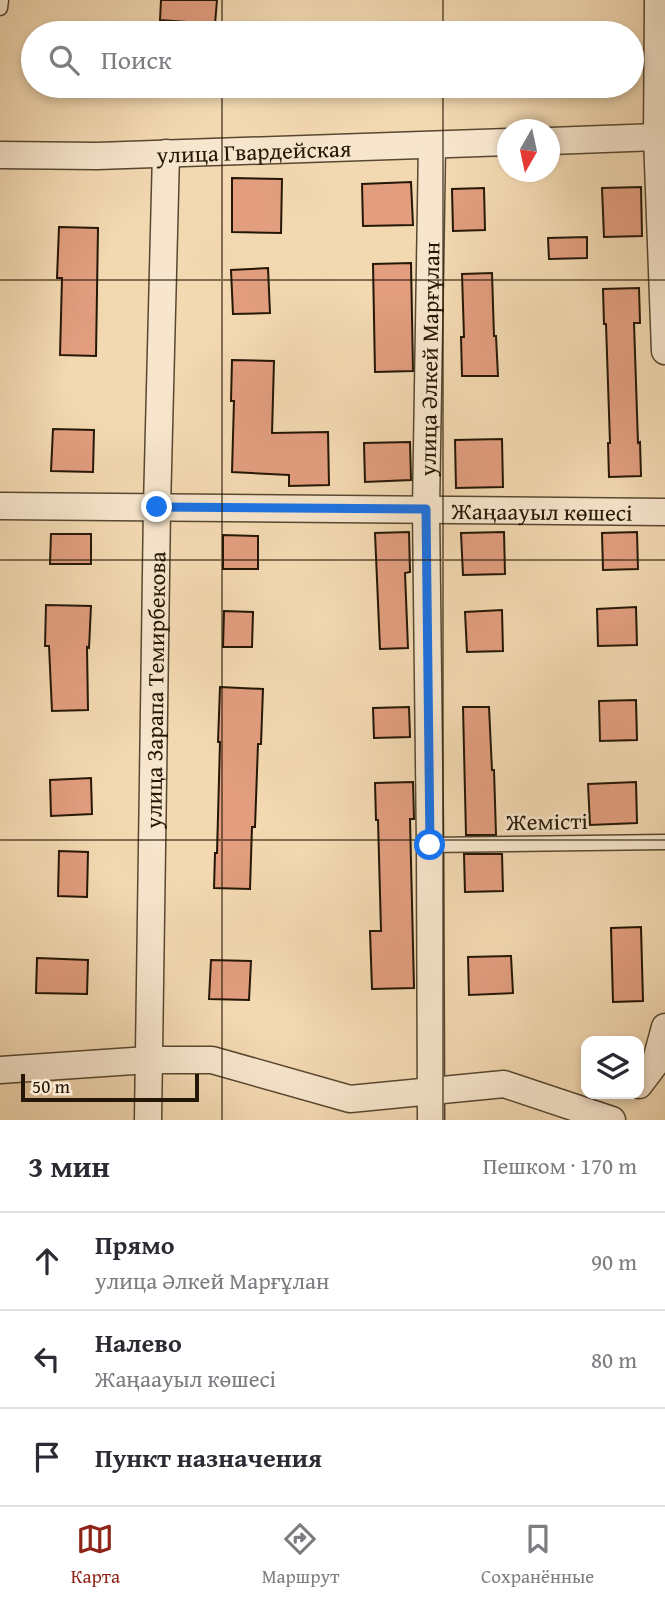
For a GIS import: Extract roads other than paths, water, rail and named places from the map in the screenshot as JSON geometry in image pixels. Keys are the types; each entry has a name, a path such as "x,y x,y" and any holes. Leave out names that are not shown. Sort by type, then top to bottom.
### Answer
{"street":[{"path":"658,0 657,137 665,351"},
{"path":"560,141 657,137"},
{"name":"улица Гвардейская","path":"0,155 97,156 497,142"},
{"name":"улица Әлкей Марғұлан","path":"431,1120 426,509 432,145"},
{"name":"улица Зарапа Темирбекова","path":"148,1120 157,507 166,153"},
{"name":"Жаңаауыл көшесі","path":"0,506 665,512"},
{"path":"644,1079 655,1065 665,1027"},
{"path":"0,1070 148,1060 212,1060 350,1099 504,1084 612,1120 628,1099"}],"lane":[{"path":"0,8 1,0"},
{"name":"Жемісті","path":"430,845 665,842"}]}
